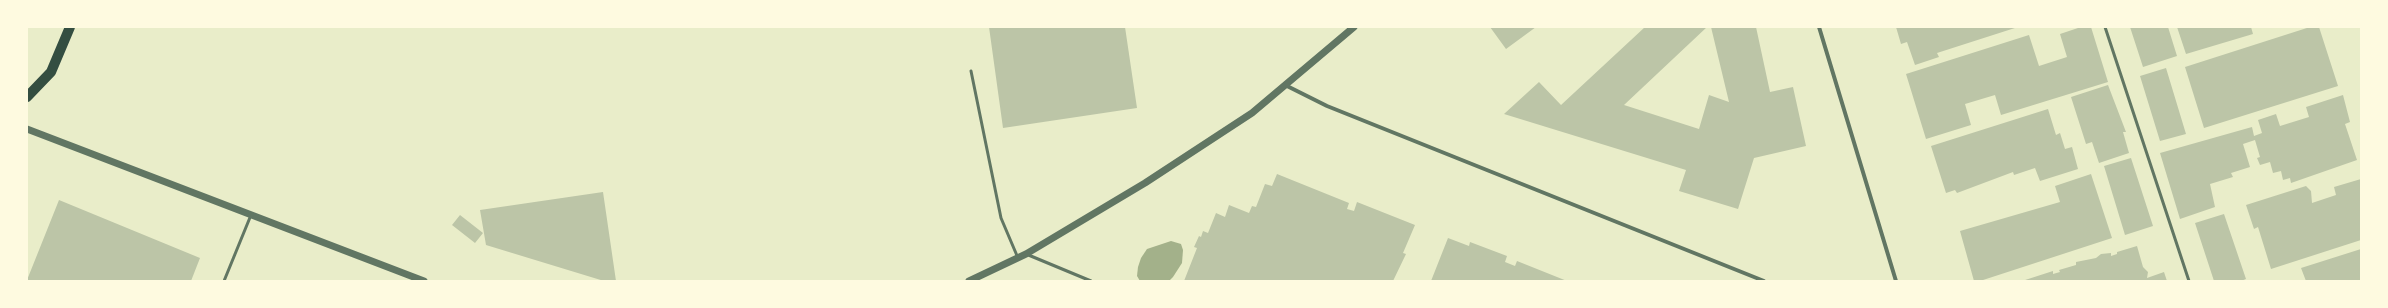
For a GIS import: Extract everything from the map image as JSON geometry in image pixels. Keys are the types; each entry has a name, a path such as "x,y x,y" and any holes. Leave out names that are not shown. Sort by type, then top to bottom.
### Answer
{"main road":[{"path":"27,97 51,72 70,27"}],"street":[{"path":"969,281 1026,254 1145,183 1246,117 1354,27"},
{"path":"1819,27 1896,281"},
{"path":"1284,84 1327,106 1764,281"},
{"path":"27,129 424,281"}],"lane":[{"path":"2105,27 2189,281"},
{"path":"971,71 1001,218 1018,258"},
{"path":"224,281 251,215"},
{"path":"1026,254 1091,281"}],"shaded area":[{"path":"1171,241 1181,244 1183,250 1182,263 1173,277 1169,281 1140,281 1137,276 1138,267 1141,258 1147,249"}],"building":[{"path":"989,27 1125,27 1137,108 1003,128"},
{"path":"1490,27 1536,27 1506,49"},
{"path":"1645,27 1707,27 1624,105 1699,129 1709,95 1729,102 1711,27 1756,27 1770,92 1793,87 1806,146 1754,158 1738,209 1679,191 1686,170 1504,114 1539,82 1561,105"},
{"path":"1896,27 2018,27 1937,53 1939,57 1915,65 1907,42 1901,44"},
{"path":"2081,27 2091,27 2108,82 2001,115 1995,95 1965,104 1971,125 1926,139 1906,74 2029,35 2039,66 2067,57 2060,34"},
{"path":"2130,27 2168,27 2177,56 2143,67"},
{"path":"2177,27 2251,27 2253,34 2186,54"},
{"path":"2310,27 2319,27 2338,86 2204,128 2185,67"},
{"path":"2166,68 2186,134 2160,141 2140,76"},
{"path":"2108,85 2126,132 2123,132 2129,153 2099,163 2092,142 2086,144 2071,97"},
{"path":"2343,95 2350,122 2345,124 2357,160 2291,183 2290,178 2283,180 2281,171 2273,173 2270,162 2260,165 2257,158 2260,157 2255,140 2243,144 2250,167 2231,173 2233,177 2210,184 2215,207 2180,219 2160,153 2252,127 2254,136 2262,133 2258,120 2276,114 2280,126 2309,117 2306,107"},
{"path":"2048,109 2056,135 2060,133 2065,149 2072,147 2078,169 2040,181 2035,168 2014,175 2013,172 1957,193 1955,190 1946,193 1931,146"},
{"path":"2131,158 2153,226 2125,235 2104,166"},
{"path":"1277,174 1349,203 1347,209 1354,211 1357,202 1415,225 1403,253 1406,254 1393,281 1184,281 1197,248 1194,247 1199,236 1201,237 1203,231 1208,233 1216,213 1225,217 1229,205 1249,213 1252,206 1256,207 1265,184 1272,186"},
{"path":"2091,174 2112,238 1980,281 1974,281 1960,231 2060,202 2055,186"},
{"path":"2361,179 2361,240 2271,269 2258,227 2254,229 2246,205 2306,186 2311,191 2312,203 2336,195 2334,187"},
{"path":"603,192 616,281 604,281 486,245 480,210"},
{"path":"59,200 200,258 191,281 27,280"},
{"path":"2224,214 2246,279 2241,281 2214,281 2195,223"},
{"path":"460,215 483,233 475,243 452,225"},
{"path":"1448,238 1469,246 1470,242 1507,256 1505,262 1515,266 1517,261 1567,281 1431,281"},
{"path":"2137,246 2143,267 2148,272 2147,278 2164,272 2167,281 2022,281 2053,271 2053,274 2060,272 2059,270 2076,265 2076,262 2096,258 2101,254 2111,253 2111,256 2117,254 2117,252"},
{"path":"2361,249 2361,281 2306,281 2301,268"}]}
